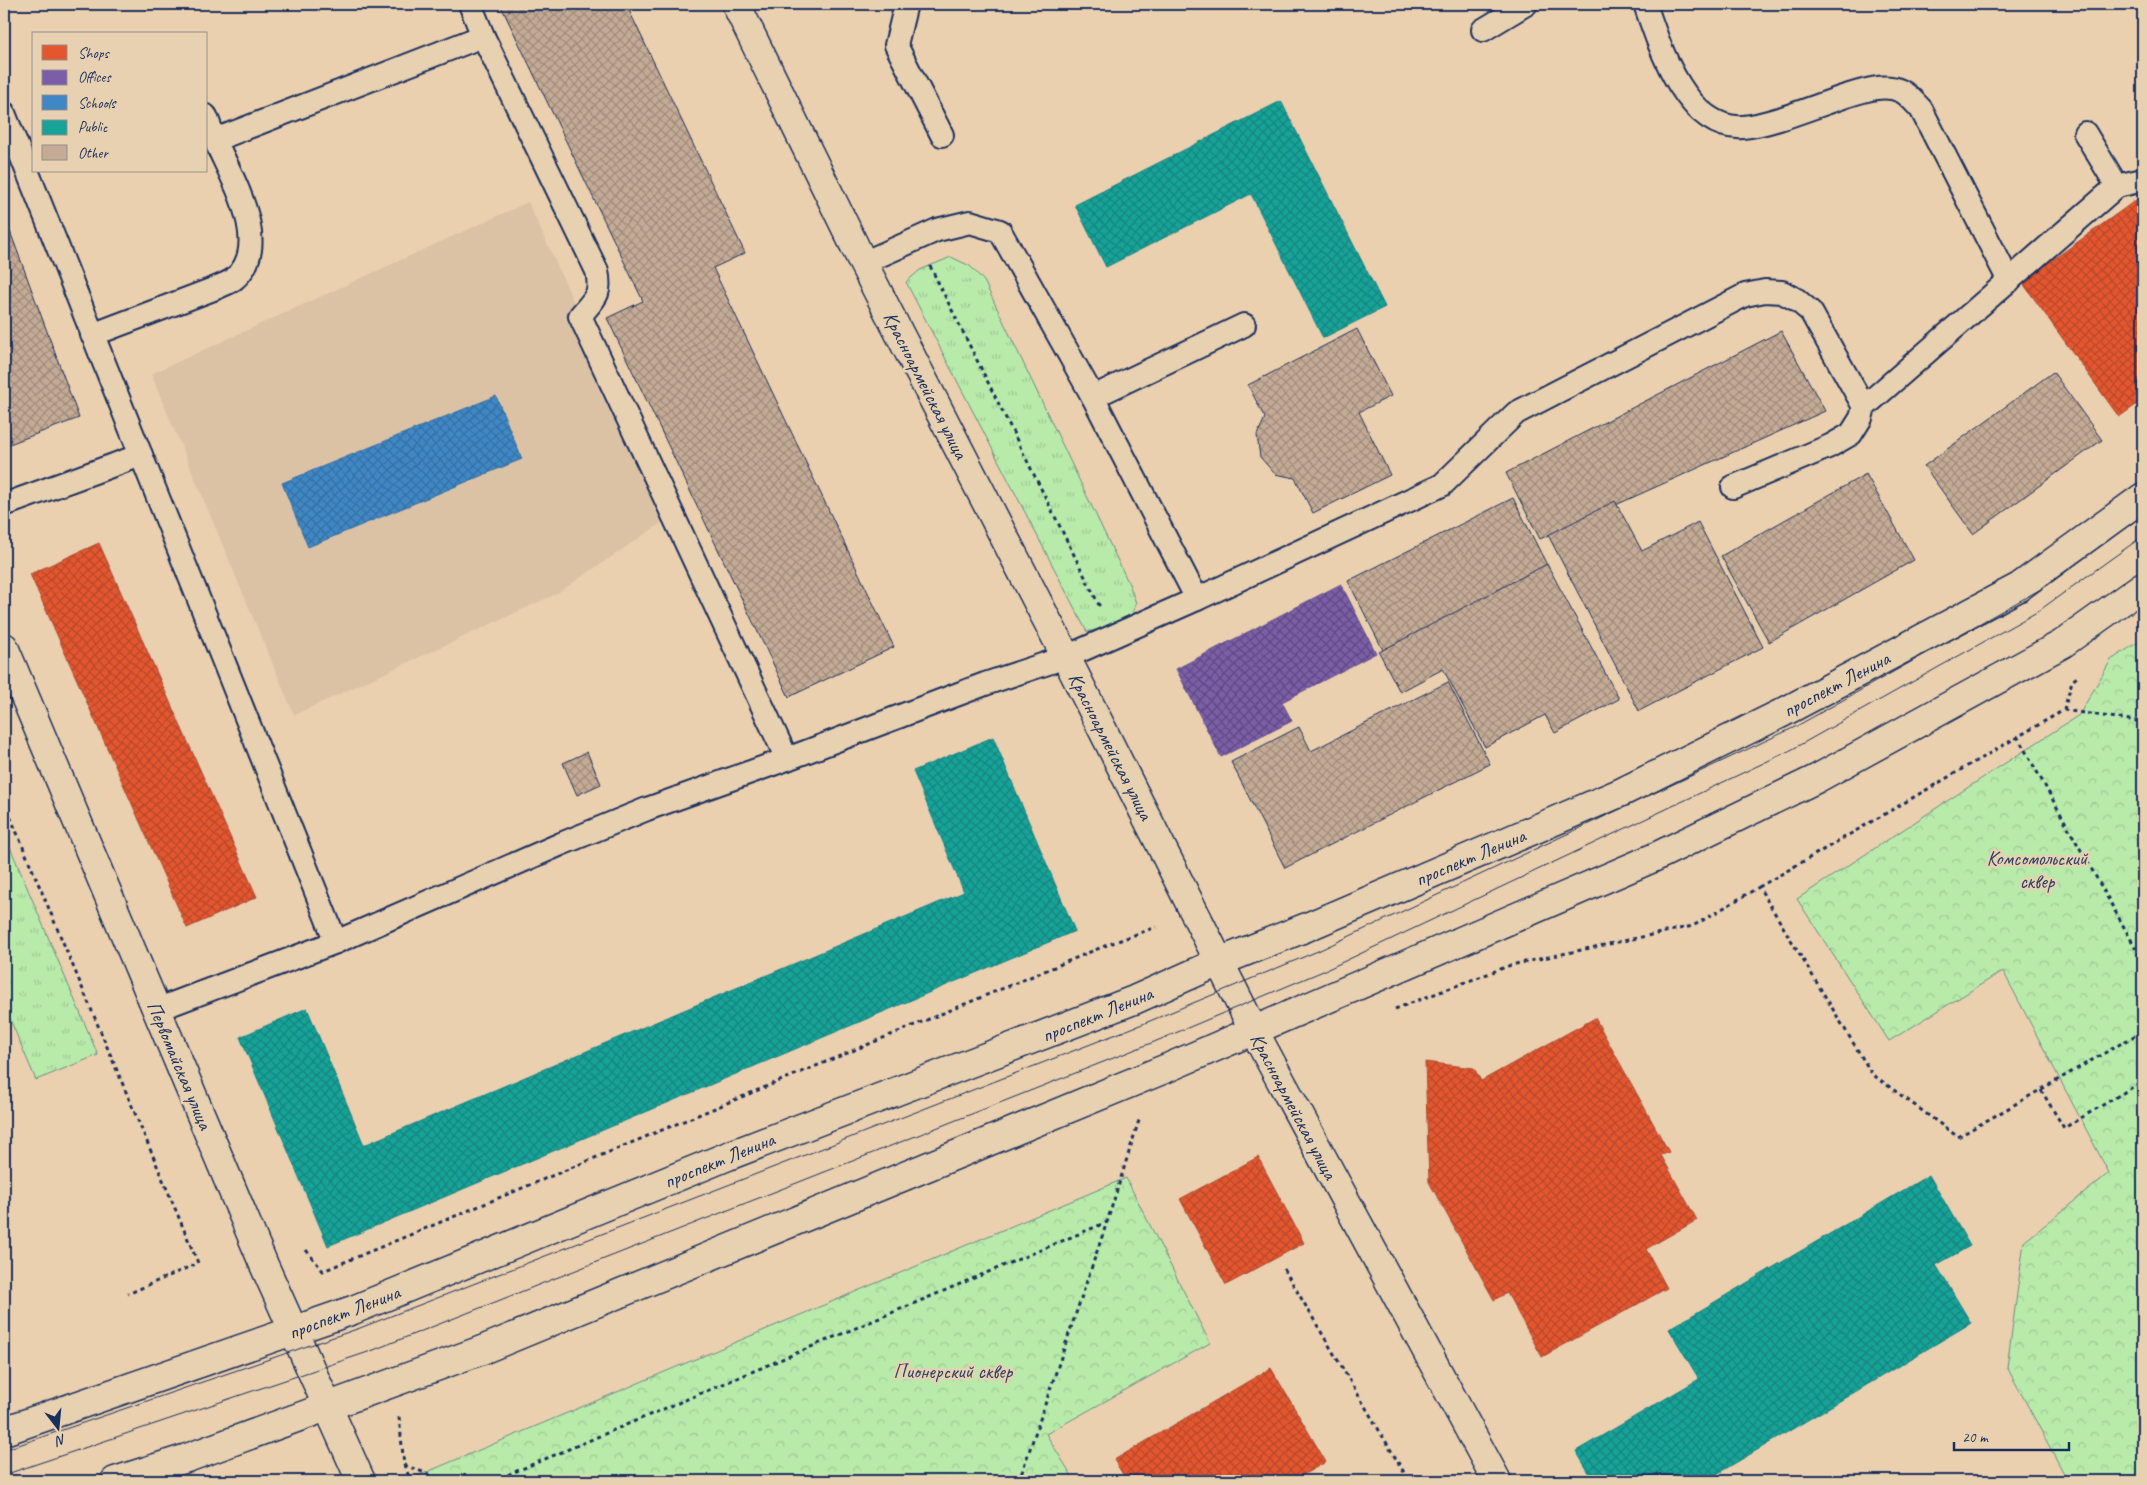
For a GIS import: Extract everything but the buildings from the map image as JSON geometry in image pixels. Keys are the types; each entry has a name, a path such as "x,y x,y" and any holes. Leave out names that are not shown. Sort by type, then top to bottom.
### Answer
{"main road":[{"name":"Красноармейская улица","path":"736,4 863,263 1066,657 1254,1031 1497,1481"},
{"name":"проспект Ленина","path":"4,1431 294,1332 728,1156 1134,1000 1219,962 1307,927 1622,792 1782,713 2019,587 2143,497"},
{"path":"115,1481 188,1458 482,1350 1254,1031 1653,858 1816,779 2062,644 2143,586"},
{"name":"Первомайская улица","path":"4,647 156,1010 294,1332 361,1481"}],"lane":[{"path":"470,4 483,36 597,270 600,285 597,296 580,316 787,759"},
{"path":"906,4 896,44 942,135"},
{"path":"1483,30 1526,4"},
{"path":"1645,4 1663,56 1683,92 1708,116 1731,127 1757,124 1861,92 1884,87 1902,91 1921,109 2009,280"},
{"path":"215,140 483,36"},
{"path":"4,113 336,942"},
{"path":"92,335 216,288 234,279 247,262 252,242 249,221 208,121"},
{"path":"2085,133 2117,186"},
{"path":"1733,487 1830,446 1851,434 1861,418 1864,407 2117,186 2143,180"},
{"path":"863,263 937,230 970,222 1000,231 1093,397 1197,599"},
{"path":"156,1010 336,942 592,831 985,684 1066,657 1115,637 1442,485 1516,413 1745,295 1765,291 1782,292 1797,300 1811,312 1864,407"},
{"path":"1093,397 1244,325"},
{"path":"4,505 141,455"}],"path":[{"path":"917,239 1115,637"},
{"path":"2064,710 2072,681 2080,675"},
{"path":"1759,887 2064,710 2143,722"},
{"path":"2017,736 2143,961"},
{"path":"4,802 198,1263 128,1294"},
{"path":"306,1250 323,1271 1098,948 1156,927"},
{"path":"2041,1090 2064,1128 2143,1081"},
{"path":"1019,1481 1107,1222 1140,1118"},
{"path":"493,1481 1107,1222"},
{"path":"1284,1269 1409,1481"},
{"path":"411,1481 404,1465 447,1481"}],"shaded area":[{"path":"528,202 672,516 556,594 294,715 151,374"}],"green space":[{"path":"951,257 970,266 984,281 1129,584 1136,603 1131,616 1107,627 1087,632 906,282 920,270"},
{"name":"Комсомольский сквер","path":"2143,639 2143,1481 2068,1481 2007,1367 2024,1242 2109,1173 2003,971 1889,1041 1797,899 2079,715 2111,660"},
{"path":"4,833 98,1055 36,1080 4,1005"},
{"name":"Пионерский сквер","path":"1126,1178 1210,1343 1046,1434 1075,1481 417,1481 415,1477"}],"tram line":[{"path":"4,1450 360,1328 1145,1023 1318,951 1795,727 2048,585 2143,515"},
{"path":"4,1475 371,1351 1154,1042 1328,969 1789,751 2037,612 2143,536"}]}
